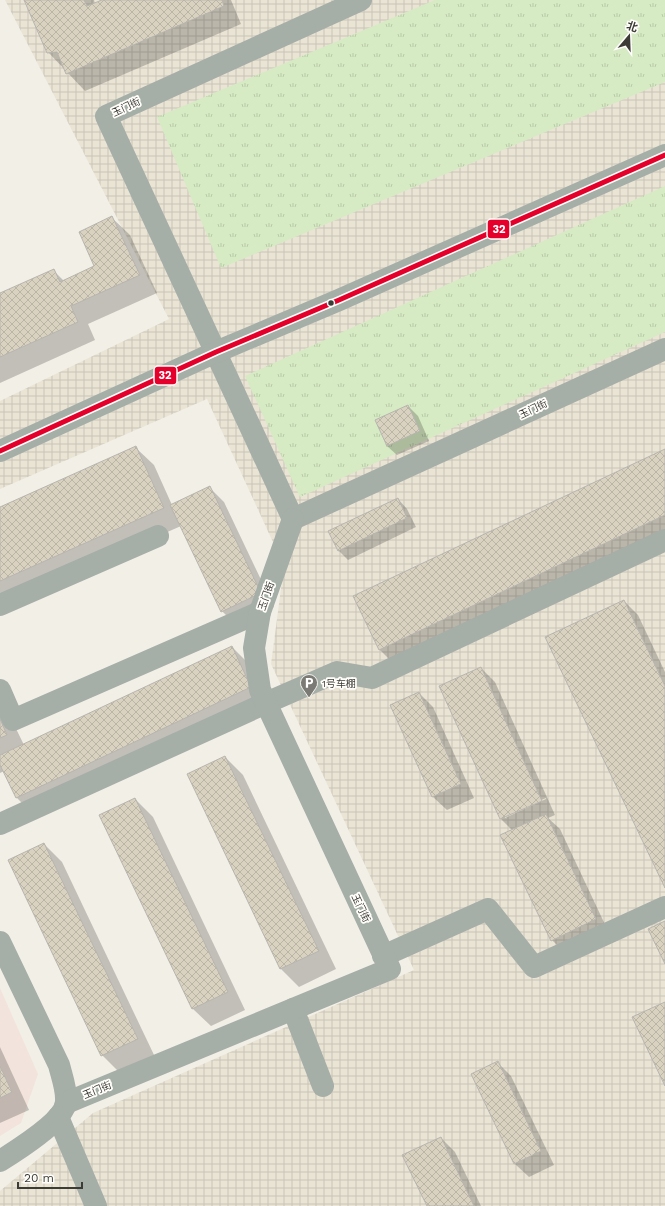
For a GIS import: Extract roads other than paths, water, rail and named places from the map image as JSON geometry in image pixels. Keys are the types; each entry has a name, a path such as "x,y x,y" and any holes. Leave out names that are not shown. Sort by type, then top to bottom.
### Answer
{"street":[{"name":"玉门街","path":"0,1161 39,1135 62,1110 293,1009 390,969 260,690 254,648 260,612 293,519 106,116 361,0"},
{"path":"0,451 216,352 339,300 665,155"},
{"name":"玉门街","path":"293,519 665,349"},
{"path":"0,605 158,536"},
{"path":"0,824 337,672 372,678 665,540"},
{"path":"0,690 13,720 260,612"},
{"path":"383,956 488,909 534,967 665,907"},
{"path":"0,942 60,1065 64,1085 62,1110 96,1206"},
{"path":"293,1009 323,1086"}],"place":[{"name":"1号车棚","path":"309,698"}]}
